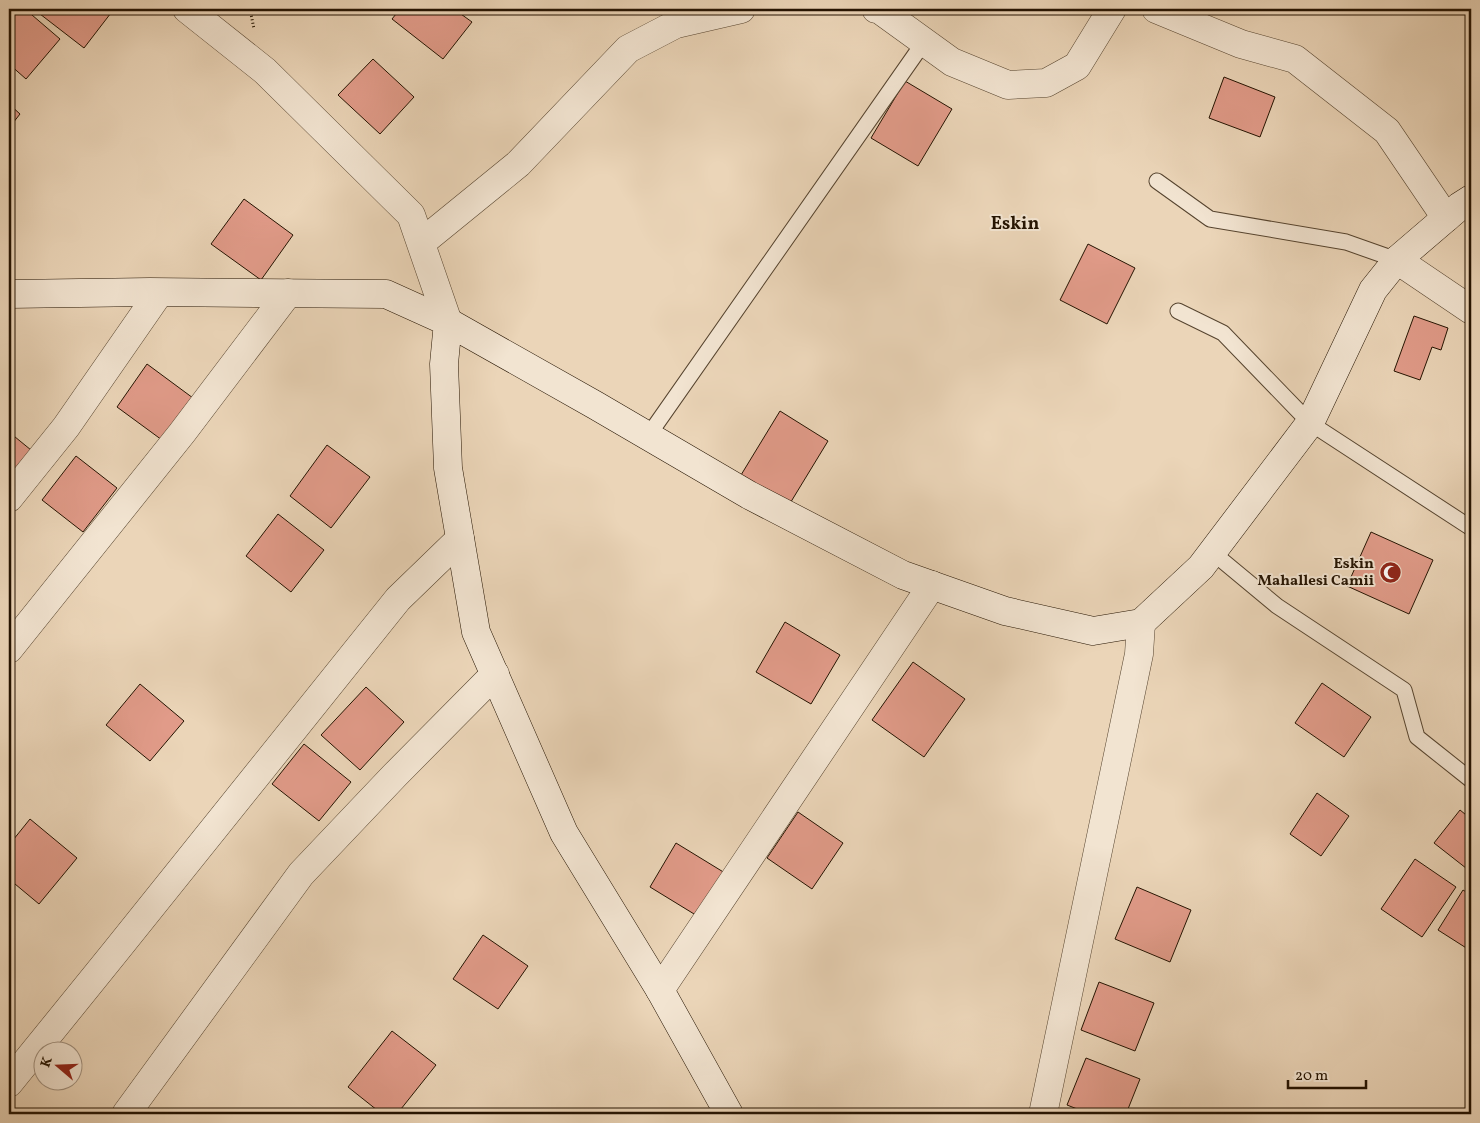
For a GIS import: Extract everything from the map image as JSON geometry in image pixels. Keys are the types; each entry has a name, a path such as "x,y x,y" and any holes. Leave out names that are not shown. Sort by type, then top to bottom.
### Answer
{"street":[{"path":"187,9 265,70 412,216 448,322 444,364 448,468 476,632 564,833 660,990 729,1114"},
{"path":"421,244 518,164 628,49 676,24 741,9"},
{"path":"876,9 952,62 1008,85 1046,83 1076,66 1112,9"},
{"path":"1156,9 1241,44 1295,59 1387,131 1446,218"},
{"path":"9,294 159,292 386,294 448,322 749,495 903,575 1005,611 1093,631 1140,623 1202,567 1310,423 1373,290 1398,260 1460,206 1471,199"},
{"path":"1398,260 1471,310"},
{"path":"9,498 66,427 159,292"},
{"path":"9,649 182,433 288,293"},
{"path":"9,1083 398,599 460,538"},
{"path":"660,990 932,585"},
{"path":"1043,1114 1139,654 1140,623"},
{"path":"126,1114 302,874 395,775 495,674"}],"lane":[{"path":"648,436 924,42"},
{"path":"1157,181 1210,219 1346,242 1398,260"},
{"path":"1178,311 1223,333 1310,423 1471,528"},
{"path":"1212,552 1277,606 1404,690 1417,737 1471,780"}],"building":[{"path":"10,9 25,9 60,39 26,79 9,64"},
{"path":"44,9 114,9 84,48 40,14"},
{"path":"400,9 454,9 472,22 443,59 392,19"},
{"path":"373,59 414,97 380,134 338,95"},
{"path":"1224,77 1275,97 1260,137 1209,118"},
{"path":"905,81 952,109 918,166 871,138"},
{"path":"9,104 20,114 9,128"},
{"path":"244,199 293,235 261,280 211,244"},
{"path":"1088,244 1135,268 1107,324 1060,300"},
{"path":"1414,316 1448,328 1441,350 1432,347 1420,380 1394,371"},
{"path":"147,364 193,398 162,440 117,407"},
{"path":"780,411 828,441 789,505 741,475"},
{"path":"9,432 31,450 9,478"},
{"path":"327,445 370,477 331,528 290,496"},
{"path":"76,456 117,488 83,532 42,500"},
{"path":"278,514 324,550 291,592 246,556"},
{"name":"Eskin Mahallesi Camii","path":"1371,532 1433,560 1409,614 1347,586"},
{"path":"785,622 840,655 811,704 756,672"},
{"path":"913,662 965,699 924,757 872,720"},
{"path":"1322,683 1371,717 1344,757 1295,723"},
{"path":"140,684 184,721 150,761 106,725"},
{"path":"366,687 404,722 360,770 321,735"},
{"path":"304,744 351,782 319,821 272,784"},
{"path":"1317,793 1349,816 1321,856 1290,834"},
{"path":"1460,810 1471,819 1471,872 1434,843"},
{"path":"798,812 843,843 812,889 767,858"},
{"path":"30,819 77,858 39,904 9,879 9,845"},
{"path":"676,843 725,873 699,917 650,887"},
{"path":"1415,859 1456,887 1422,937 1381,909"},
{"path":"1137,887 1191,910 1170,962 1115,939"},
{"path":"1463,890 1471,895 1471,951 1438,930"},
{"path":"483,935 528,966 498,1009 453,979"},
{"path":"1099,982 1154,1003 1135,1051 1081,1030"},
{"path":"392,1031 436,1065 397,1114 382,1114 348,1087"},
{"path":"1086,1058 1140,1079 1126,1114 1090,1114 1067,1105"}],"place":[{"name":"Eskin Mahallesi Camii","path":"1390,573"}],"district":[{"name":"Eskin","path":"1015,224"}]}
